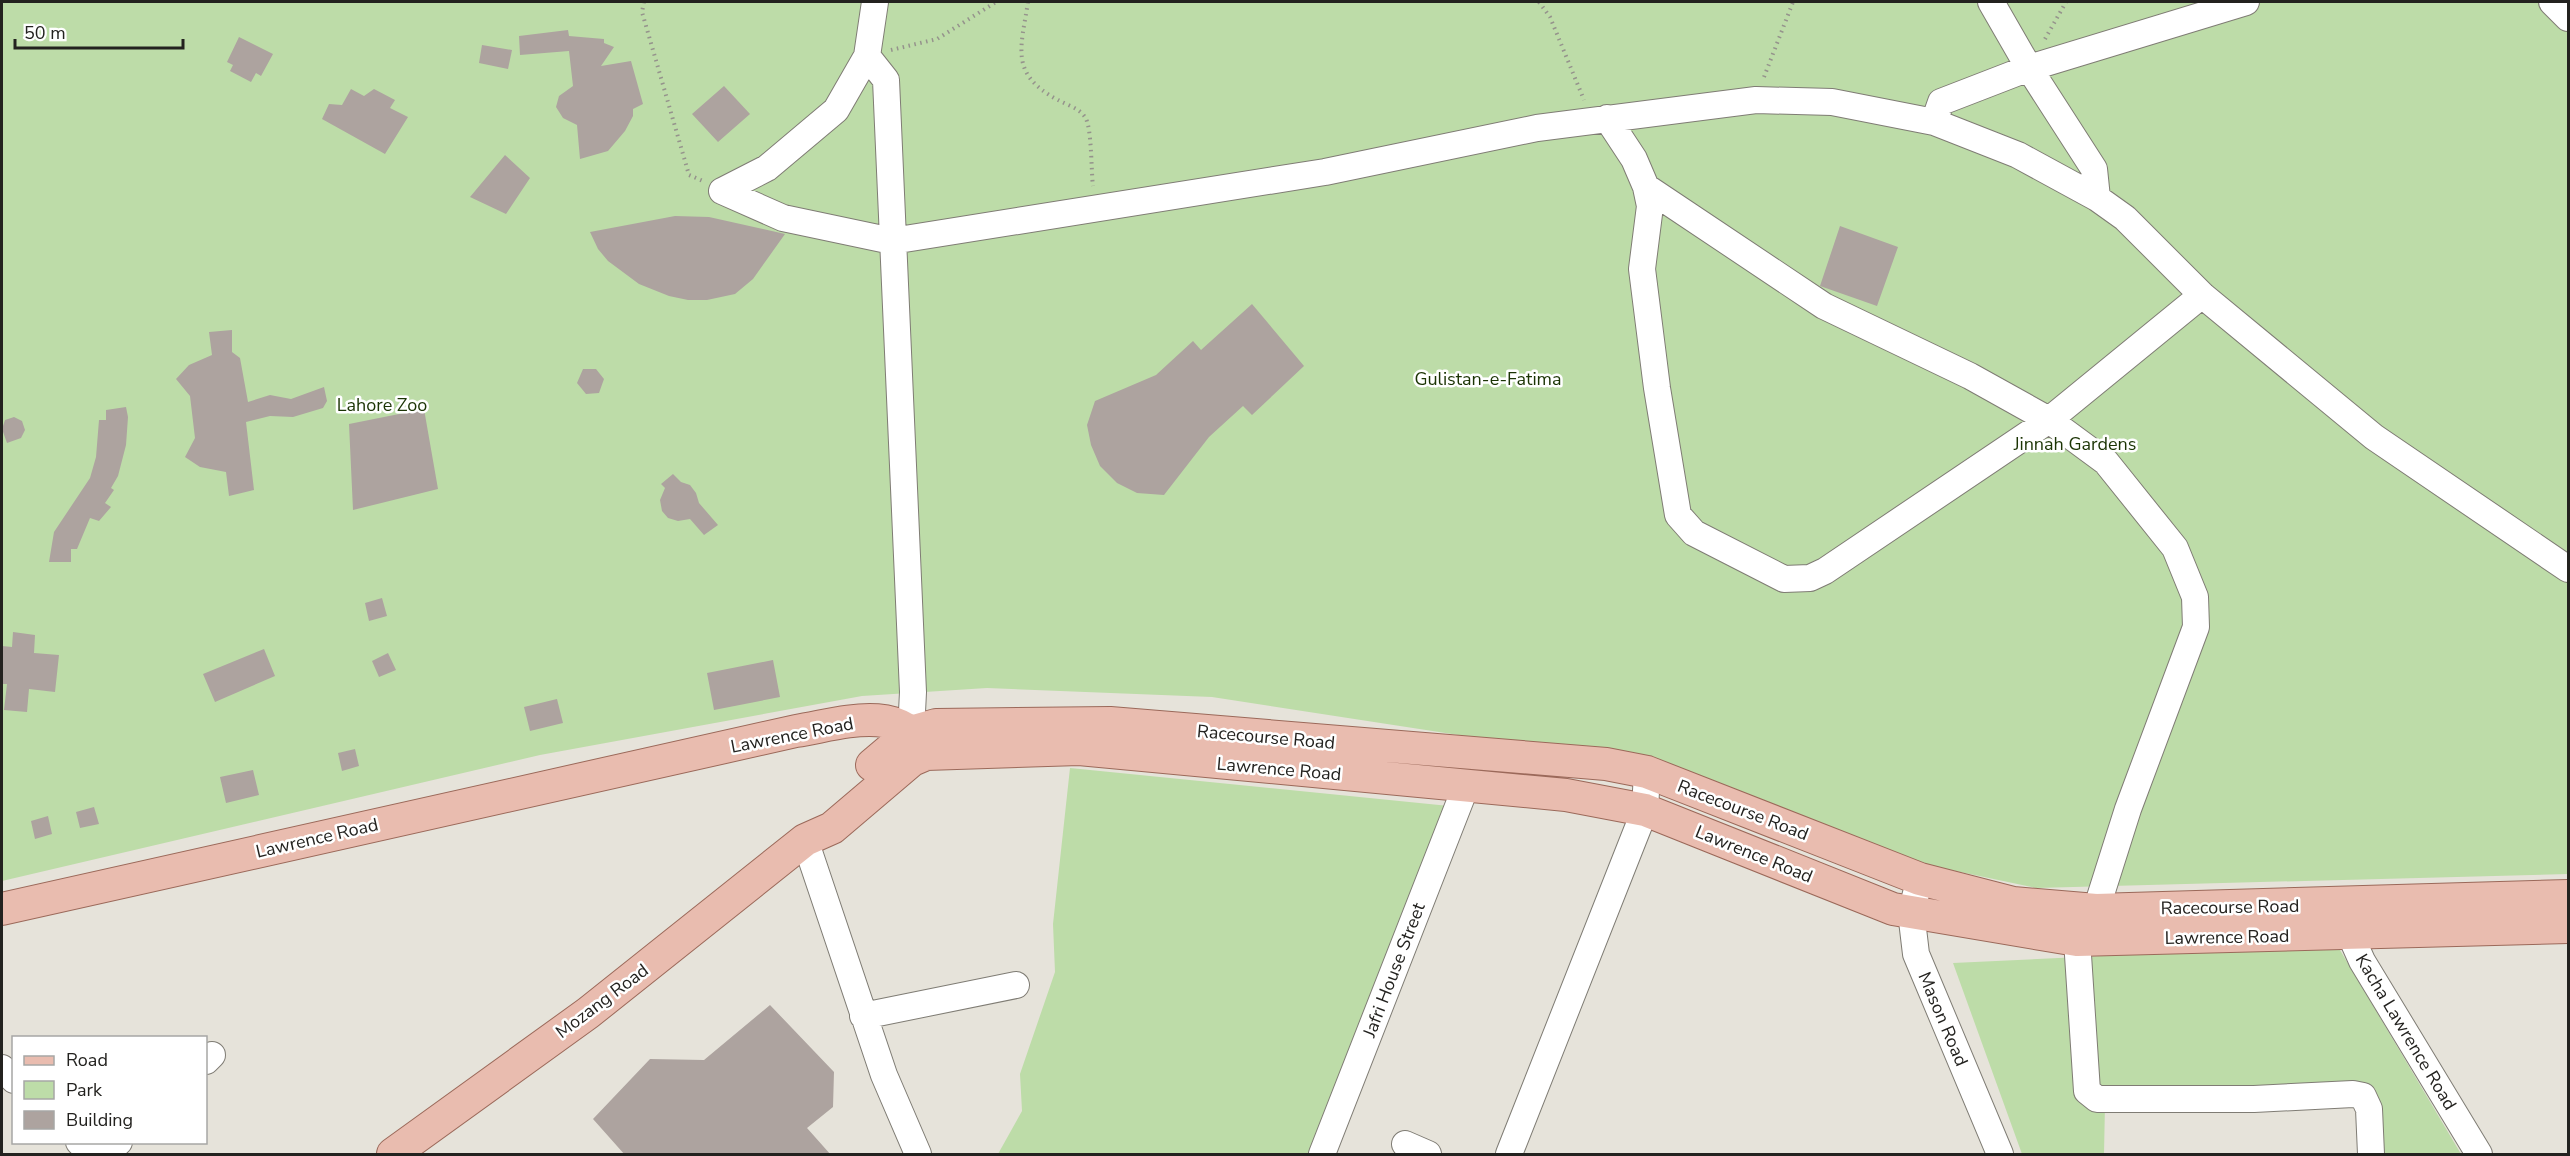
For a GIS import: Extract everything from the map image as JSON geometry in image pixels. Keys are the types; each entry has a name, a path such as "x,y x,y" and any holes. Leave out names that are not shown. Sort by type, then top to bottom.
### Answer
{"main road":[{"name":"Lawrence Road","path":"2,909 785,734 881,720 902,726 919,743 1078,749 1566,795 1645,810 1893,909 2091,930"},
{"name":"Racecourse Road","path":"919,743 924,727 957,723 1110,723 1606,764 1647,772 1920,879 2013,903 2091,930 2348,919 2568,897"},
{"path":"846,724 857,728 869,740 874,764"},
{"name":"Mozang Road","path":"805,840 821,811 874,764 919,743"},
{"name":"Mozang Road","path":"395,1154 588,1013 805,840 832,828 912,760 919,743"},
{"path":"2348,919 2568,927"}],"street":[{"path":"722,191 767,168 836,110 867,56 875,2"},
{"path":"1991,2 2029,68 2094,169 2097,198"},
{"path":"1934,122 1941,102 2029,68 2246,2"},
{"path":"2552,2 2568,18"},
{"path":"867,56 885,80 913,692 919,743"},
{"path":"722,191 783,218 892,241 1325,172 1537,128 1756,100 1832,102 1934,122 2018,155 2097,198 2125,218 2202,295 2374,437 2568,569"},
{"path":"1599,119 1634,159 1646,187 1650,206 1642,269 1657,388 1674,503 1678,515 1694,533 1784,579 1810,578 2049,420 2202,295"},
{"path":"1646,187 1824,306 1970,376 2049,420 2106,462 2175,548 2195,597 2196,627 2128,809 2091,930 2087,1090 2097,1099 2254,1099 2353,1094 2363,1096 2369,1109 2371,1155"},
{"path":"1509,1155 1645,810 1647,772"},
{"name":"Jafri House Street","path":"1322,1155 1466,786"},
{"path":"805,840 884,1075 918,1155"},
{"name":"Mason Road","path":"1920,879 1911,912 1916,954 2000,1155"},
{"name":"Kacha Lawrence Road","path":"2348,919 2362,961 2479,1155"},
{"path":"863,1016 1016,985"},
{"path":"80,1144 91,1155"},
{"path":"106,1155 117,1144"},
{"path":"1406,1144 1428,1155"}],"path":[{"path":"644,2 642,12 689,175 722,191"},
{"path":"867,56 938,39 996,2"},
{"path":"1028,2 1021,50 1023,66 1033,85 1078,110 1087,118 1094,208"},
{"path":"1539,2 1550,17 1599,119"},
{"path":"1756,100 1793,2"},
{"path":"2029,68 2066,2"}],"green space":[{"name":"Jinnah Gardens","path":"2,2 2568,2 2568,874 2036,888 1927,865 1663,761 1578,747 1478,738 1212,697 987,688 862,696 540,755 2,881"},
{"path":"1070,768 1449,806 1310,1154 998,1154 1022,1111 1020,1074 1055,972 1053,924"},
{"path":"2337,945 2461,1154 2373,1154 2369,1109 2350,1100 2105,1104 2104,1154 2022,1154 1953,963"}],"building":[{"path":"568,30 569,36 604,39 604,43 614,47 601,66 631,61 643,104 633,109 633,116 625,131 608,151 580,159 577,125 563,118 556,107 559,96 573,86 569,51 520,55 519,36"},
{"path":"239,37 273,54 261,76 256,73 251,82 230,71 233,65 227,62"},
{"path":"482,45 512,50 508,69 479,63"},
{"path":"724,86 750,114 718,142 692,114"},
{"path":"351,89 364,96 374,89 395,100 390,108 408,117 385,154 322,119 329,104 342,105"},
{"path":"505,155 530,178 506,214 470,197"},
{"path":"675,216 709,217 785,234 753,279 735,294 707,300 688,300 669,296 639,284 608,261 598,249 590,232"},
{"path":"1840,226 1898,247 1877,306 1820,286"},
{"path":"1252,304 1304,366 1252,415 1243,406 1209,437 1164,495 1137,493 1117,483 1100,466 1091,445 1087,425 1095,401 1156,375 1193,341 1201,350"},
{"path":"232,330 232,352 240,358 248,402 270,395 291,399 324,387 327,401 323,408 293,417 270,416 246,422 254,490 229,496 226,472 200,467 185,457 195,438 190,396 176,379 189,365 212,355 209,332"},
{"path":"583,369 596,369 604,379 599,393 586,394 577,383"},
{"path":"126,407 128,417 126,445 118,476 111,488 114,490 105,503 111,507 99,521 90,518 77,549 71,549 71,562 49,562 54,532 90,478 96,457 99,420 106,420 106,410"},
{"path":"424,409 438,489 353,510 349,424"},
{"path":"14,417 22,421 25,430 21,438 7,443 2,429 5,420"},
{"path":"673,474 681,482 690,485 699,503 718,525 704,535 690,519 678,521 668,518 662,511 660,500 665,488 661,484"},
{"path":"382,598 387,616 369,621 365,603"},
{"path":"13,632 35,635 34,653 59,655 55,692 29,689 27,712 4,710 7,684 2,684 2,646 12,647"},
{"path":"264,649 275,676 215,702 203,674"},
{"path":"388,653 396,670 379,677 372,661"},
{"path":"773,660 780,697 714,710 707,673"},
{"path":"557,699 563,723 530,731 524,707"},
{"path":"355,749 359,766 342,771 338,753"},
{"path":"253,770 259,795 226,803 220,777"},
{"path":"94,807 99,824 80,828 76,812"},
{"path":"48,816 52,834 35,839 31,821"},
{"path":"770,1005 834,1072 833,1107 807,1128 831,1155 625,1155 593,1119 650,1059 704,1060"}],"park label":[{"name":"Gulistan-e-Fatima","path":"1488,379"},
{"name":"Lahore Zoo","path":"382,405"}]}
